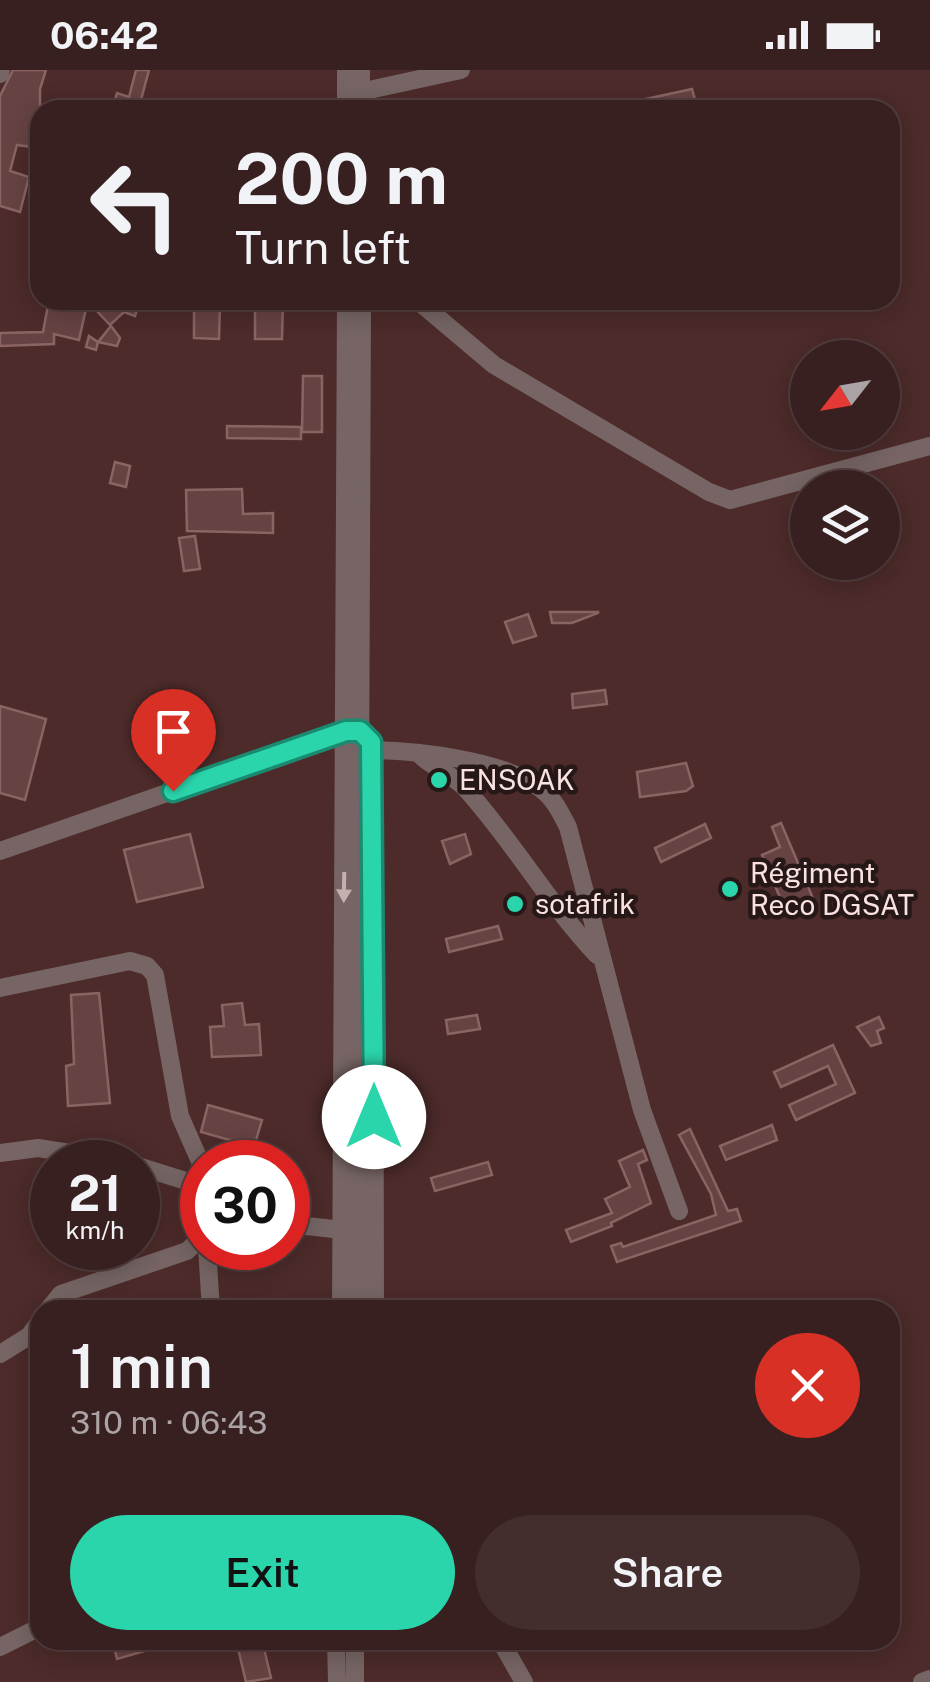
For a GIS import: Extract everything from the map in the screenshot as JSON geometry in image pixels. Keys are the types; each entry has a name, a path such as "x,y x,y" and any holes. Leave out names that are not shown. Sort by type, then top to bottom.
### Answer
{"street":[{"path":"346,70 353,100"},
{"path":"354,100 361,70"},
{"path":"360,100 460,70"},
{"path":"346,310 353,731 373,750 416,751 500,772 538,785 548,794 568,828 642,1110 678,1211"},
{"path":"357,1300 350,1230 353,731 362,310"},
{"path":"429,310 494,365 709,492 730,500 930,446"},
{"path":"0,852 353,731"},
{"path":"373,750 376,1300"},
{"path":"416,751 461,784 524,856 552,901 600,958"},
{"path":"0,988 130,961 147,966 155,976 164,1010 180,1116 191,1140"},
{"path":"0,1153 30,1149"},
{"path":"310,1226 350,1230"},
{"path":"342,1300 350,1230"},
{"path":"56,1300 61,1294 180,1254"},
{"path":"208,1270 210,1300"},
{"path":"0,1354 30,1336"},
{"path":"0,1647 30,1632"},
{"path":"336,1650 336,1682"},
{"path":"355,1650 355,1682"},
{"path":"506,1650 524,1682"},
{"path":"922,1682 930,1680"}],"building":[{"path":"13,70 46,70 40,100 30,100 30,147 17,145 10,171 29,177 20,212 0,206 0,96"},
{"path":"136,70 149,70 141,100 115,100 117,93 129,97"},
{"path":"692,89 695,100 646,100"},
{"path":"47,310 86,310 79,340 54,334 54,344 0,346 0,333 43,332"},
{"path":"96,310 137,310 135,316 124,312 110,325"},
{"path":"194,310 220,310 219,339 194,338"},
{"path":"255,310 283,310 282,339 255,339"},
{"path":"111,326 120,338 117,346 98,342"},
{"path":"89,336 98,342 96,350 86,347"},
{"path":"303,376 322,376 322,432 302,432"},
{"path":"227,426 301,427 301,439 227,438"},
{"path":"115,462 130,466 126,487 110,483"},
{"path":"242,489 243,514 273,513 273,533 187,531 186,490"},
{"path":"195,536 200,569 184,571 179,538"},
{"path":"550,612 598,613 572,623 552,623"},
{"path":"528,614 536,636 513,643 505,622"},
{"path":"605,690 607,704 573,708 572,694"},
{"path":"0,706 46,719 25,800 0,793"},
{"path":"686,763 693,786 686,791 640,797 637,772"},
{"path":"781,823 815,903 805,907 802,899 784,907 762,855 780,847 772,827"},
{"path":"705,824 711,838 661,862 655,848"},
{"path":"190,834 203,887 137,902 124,850"},
{"path":"465,834 471,854 450,864 442,841"},
{"path":"498,926 502,939 449,952 446,939"},
{"path":"99,993 110,1103 68,1106 66,1066 74,1064 71,995"},
{"path":"242,1003 245,1025 259,1024 261,1055 212,1057 210,1027 224,1026 222,1005"},
{"path":"477,1015 480,1029 448,1034 446,1020"},
{"path":"879,1017 884,1028 877,1031 881,1043 871,1046 857,1027"},
{"path":"833,1045 855,1093 796,1120 789,1105 836,1084 828,1066 781,1087 774,1072"},
{"path":"208,1105 262,1120 256,1140 229,1140 201,1132"},
{"path":"772,1125 777,1140 726,1160 720,1146"},
{"path":"690,1129 728,1211 737,1209 741,1221 617,1262 611,1246 621,1243 623,1247 716,1215 711,1194 679,1135"},
{"path":"643,1150 647,1160 638,1164 651,1203 611,1223 612,1226 571,1242 566,1230 612,1213 605,1199 630,1187 619,1161"},
{"path":"488,1162 492,1175 435,1191 431,1178"},
{"path":"115,1650 145,1650 145,1651 117,1659"},
{"path":"238,1650 264,1650 271,1678 246,1682"}],"place":[{"name":"ENSOAK","path":"439,780"},
{"name":"Régiment Reco DGSAT","path":"730,889"},
{"name":"sotafrik","path":"515,904"}],"route":[{"path":"173,791 346,731 360,731 371,742 374,1117"}]}
